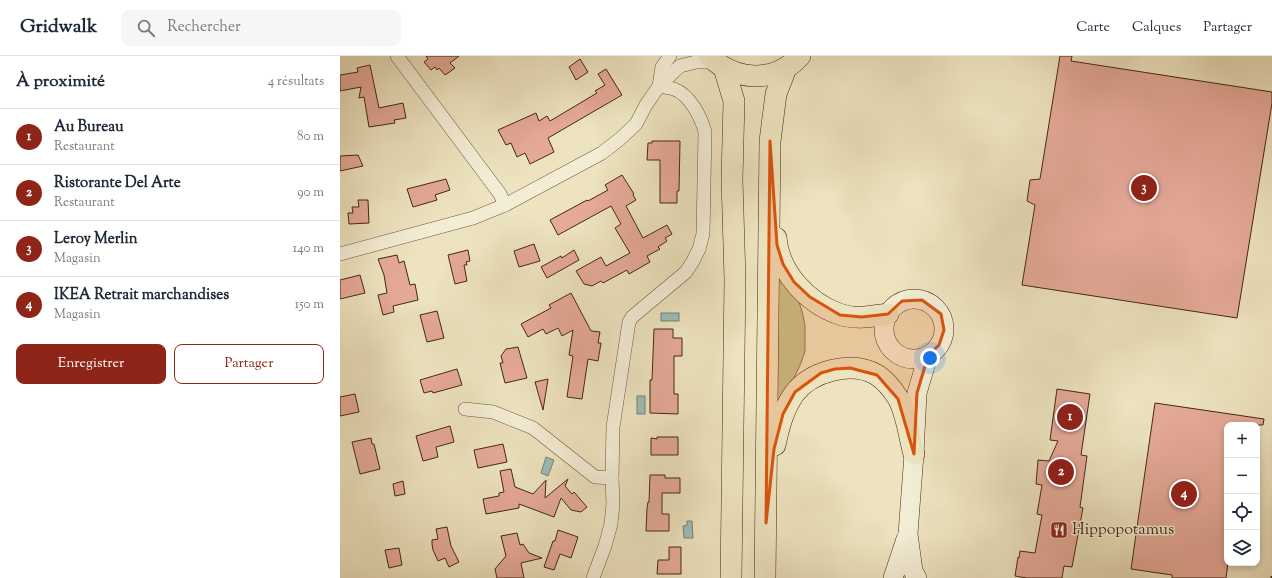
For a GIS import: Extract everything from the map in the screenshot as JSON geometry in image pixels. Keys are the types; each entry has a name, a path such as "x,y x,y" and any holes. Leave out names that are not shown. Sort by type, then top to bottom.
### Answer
{"main road":[{"path":"716,62 733,72 752,76 764,76 776,73 793,62"},
{"path":"716,62 734,101 732,179 735,278 731,578"},
{"path":"765,578 770,141 776,94 793,62"},
{"path":"770,141 777,245 783,264 794,282 810,297 823,306 840,314 862,317 888,314"},
{"path":"766,524 774,449 783,414 795,392 821,373 835,369 850,368 865,370 878,376 888,385 898,399 905,414 914,454"}],"street":[{"path":"398,56 500,194 505,205"},
{"path":"659,86 662,67 670,56"},
{"path":"340,254 473,218 505,205 602,153 620,140 636,124 646,105 659,86 680,66 696,62 716,62"},
{"path":"593,578 605,546 611,524 613,504 613,427 629,322 632,317 686,272 699,249 703,234 705,132 697,111 689,100 676,90 659,86"},
{"path":"911,299 922,300 936,307 942,318 944,330 943,338 934,351 928,356 913,359 906,358 891,348 886,340 884,331 888,314 894,306 902,301 911,299"},
{"path":"917,578 913,571 908,534 914,454 916,393 928,356"},
{"path":"906,358 916,393"},
{"path":"465,409 493,412 533,428 595,477 612,478"},
{"path":"893,578 908,534"}],"highlighted area":[{"path":"770,141 777,245 783,264 794,282 810,297 840,315 862,317 888,314 902,301 922,300 941,314 944,330 939,345 928,356 917,393 914,454 898,399 877,375 850,368 835,369 821,373 795,392 783,414 774,449 766,523"}],"green space":[{"path":"777,272 798,299 805,325 805,351 784,399 772,419"}],"water":[{"path":"661,313 679,313 679,321 661,321"},
{"path":"637,396 645,396 645,414 637,414"},
{"path":"546,457 554,460 548,476 541,473"},
{"path":"687,521 692,521 693,538 684,538 683,526 687,525"}],"building":[{"path":"426,56 459,56 450,63 455,68 445,75 439,68 437,70 435,67 431,70 424,62 428,59"},
{"path":"1060,56 1072,56 1071,61 1272,92 1272,103 1237,318 1022,285 1035,205 1027,201 1030,180 1040,179"},
{"path":"580,59 588,72 576,80 569,67"},
{"path":"370,65 379,108 403,103 406,118 394,120 395,123 369,127 364,97 359,98 361,87 340,91 340,75 358,72 357,68"},
{"path":"606,69 622,95 548,138 554,152 530,164 525,153 517,157 511,143 506,145 498,130 536,113 539,121 547,116 550,121 597,93 595,91 605,85 598,74"},
{"path":"652,141 680,141 679,191 677,191 677,203 660,203 660,160 647,160 648,143 652,143"},
{"path":"358,155 363,166 340,171 340,156"},
{"path":"622,175 636,200 626,206 643,238 667,225 672,234 665,238 667,241 658,247 660,249 647,256 650,262 629,274 627,270 603,283 601,281 592,286 584,284 576,271 601,257 606,266 630,253 615,228 621,224 611,206 558,235 550,220 608,190 605,185"},
{"path":"446,179 450,190 435,195 437,200 413,207 407,189"},
{"path":"358,200 368,200 369,223 349,224 348,213 353,213 352,207 359,207"},
{"path":"534,244 540,261 519,267 514,251"},
{"path":"468,250 470,261 466,262 467,265 464,265 467,281 455,284 448,255"},
{"path":"574,250 579,260 547,278 541,267 561,256 562,258"},
{"path":"397,255 399,263 404,261 410,285 415,284 418,300 393,306 394,312 383,315 378,295 387,293 384,275 378,259"},
{"path":"360,275 365,293 340,299 340,280"},
{"path":"571,293 591,331 600,332 598,343 601,343 598,361 588,359 582,399 567,397 573,356 569,355 573,330 562,336 558,328 546,334 543,329 528,337 521,324 551,308 549,305"},
{"path":"437,311 444,338 427,342 420,315"},
{"path":"654,329 673,329 673,338 682,338 682,356 674,356 674,394 678,394 678,414 650,413 650,380 652,380"},
{"path":"518,347 527,378 505,383 500,363 503,363 501,356 506,349"},
{"path":"457,369 462,385 433,393 432,391 424,393 420,380"},
{"path":"548,379 543,410 535,382"},
{"path":"1057,389 1090,394 1081,455 1087,456 1080,507 1083,508 1072,567 1064,566 1062,578 1027,578 1015,576 1020,551 1035,553 1042,515 1037,514 1042,485 1036,484 1038,460 1049,461 1058,441 1050,440"},
{"path":"355,394 359,412 340,416 340,397"},
{"path":"1155,403 1264,419 1263,425 1260,425 1260,422 1224,422 1224,566 1228,566 1226,578 1172,578 1172,575 1131,569"},
{"path":"450,426 454,442 436,447 438,457 423,461 416,436"},
{"path":"657,437 678,437 678,455 651,455 651,438 657,439"},
{"path":"371,438 372,444 374,444 380,469 360,474 352,442"},
{"path":"503,444 507,462 478,468 474,450"},
{"path":"511,469 515,487 533,494 546,480 545,498 568,479 565,486 572,494 574,492 587,507 581,512 571,510 561,498 554,517 519,504 519,508 486,514 483,499 499,496 499,493 504,492 500,471"},
{"path":"650,475 665,475 665,478 680,478 680,493 662,493 662,514 669,514 669,531 646,531"},
{"path":"403,481 405,494 395,496 393,484"},
{"path":"447,527 451,546 459,562 449,567 445,558 438,561 432,544 432,540 438,539 436,529"},
{"path":"558,530 578,537 571,558 560,554 554,570 544,567"},
{"path":"517,533 520,545 523,544 529,553 542,558 521,563 524,578 497,578 495,569 506,556 501,536"},
{"path":"669,547 681,547 681,574 657,574 658,560 669,560"},
{"path":"399,548 402,565 389,568 385,550"}],"place":[{"name":"Leroy Merlin","path":"1144,188"},
{"name":"Au Bureau","path":"1070,417"},
{"name":"Ristorante Del Arte","path":"1061,472"},
{"name":"IKEA Retrait marchandises","path":"1184,494"},
{"name":"Hippopotamus","path":"1059,530"}]}
